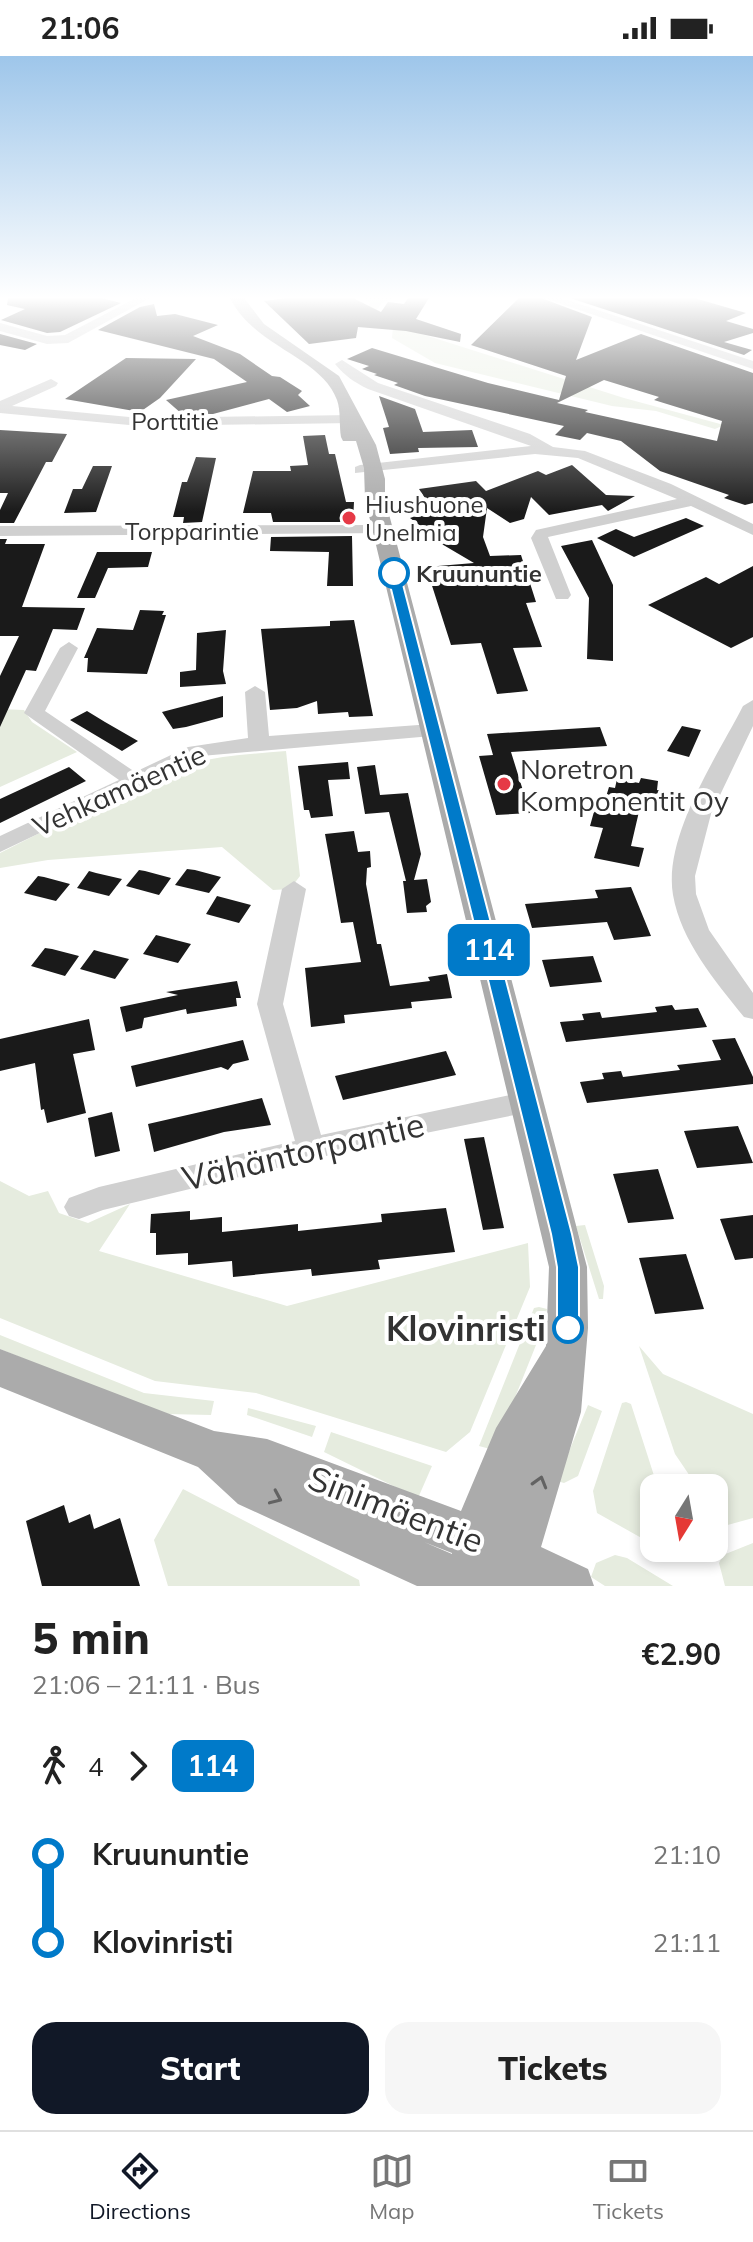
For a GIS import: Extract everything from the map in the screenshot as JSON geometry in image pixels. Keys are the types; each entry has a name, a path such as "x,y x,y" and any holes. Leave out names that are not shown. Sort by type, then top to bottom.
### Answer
{"main road":[{"path":"319,369 343,391 351,419 349,432 366,470 366,490 375,499 568,1267 568,1328 560,1412 479,1586"},
{"name":"Sinimäentie","path":"0,1368 214,1452 267,1460 495,1547 571,1586"},
{"name":"Sinimäentie","path":"214,1452 254,1488 469,1586"}],"street":[{"path":"347,369 356,378 373,386 525,437 548,450"},
{"path":"0,408 51,383"},
{"name":"Porttitie","path":"0,408 140,422 351,419"},
{"path":"366,470 548,450 593,457 669,495 690,501 753,530"},
{"path":"562,595 539,538 542,533 690,501"},
{"name":"Torpparintie","path":"0,531 383,530"},
{"path":"69,648 34,713 132,779"},
{"path":"255,692 259,742"},
{"path":"753,706 695,829 683,879 692,918 725,975 753,1010"},
{"name":"Vehkamäentie","path":"0,845 195,751 259,742 432,730"},
{"path":"294,889 270,1004 311,1149"},
{"name":"Vähäntorpantie","path":"79,1207 99,1199 311,1149 529,1102"}],"shaded area":[{"path":"461,369 534,369 724,425 715,429 656,411 612,406"},
{"path":"0,709 24,710 32,722 77,752 0,787"},
{"path":"286,751 300,876 290,889 273,890 222,847 48,860 0,868 0,853 135,785 199,762"},
{"path":"0,1181 29,1196 48,1191 59,1213 88,1223 130,1204 99,1251 287,1306 528,1243 530,1287 470,1432 446,1452 256,1393 155,1381 0,1318"},
{"path":"585,1225 604,1286 603,1299 599,1299 576,1226"},
{"path":"534,1308 547,1309 542,1330 494,1450 479,1446"},
{"path":"0,1335 144,1393 214,1401 211,1415 167,1414 138,1405 0,1349"},
{"path":"639,1346 663,1374 753,1414 753,1518 728,1525 728,1474 689,1474 675,1454"},
{"path":"622,1403 631,1404 654,1474 640,1474 640,1537 597,1513 593,1491"},
{"path":"588,1405 602,1411 578,1476 564,1483 557,1481"},
{"path":"248,1408 316,1426 312,1437 247,1415"},
{"path":"331,1432 432,1466 418,1498 324,1452"},
{"path":"183,1489 359,1580 360,1586 168,1586 154,1540"},
{"path":"753,1543 753,1586 725,1586 719,1563 728,1562 728,1553"},
{"path":"615,1555 627,1558 673,1586 605,1586 591,1577 596,1563"}],"building":[{"path":"109,369 186,369 160,398 140,412 65,399"},
{"path":"229,369 262,369 280,377 302,391 298,395 310,406 287,412 269,399 213,414 182,414 166,400 247,382"},
{"path":"363,369 443,369 559,400 566,376 546,369 743,369 753,373 753,503 745,505 724,498 729,495 660,471 621,441 587,433 580,440 555,435 564,426 425,396","holes":["604,380 659,397 654,400 722,421 717,441 557,403"]},
{"path":"379,396 415,409 423,432 472,430 478,447 418,448 419,452 390,454 383,428 389,427"},
{"path":"0,430 67,434 52,462 46,462 14,523 0,523 0,510 8,493 0,493"},
{"path":"325,435 329,454 335,454 346,502 354,502 353,522 273,522 271,513 243,513 253,471 291,471 290,466 308,465 303,436"},
{"path":"196,457 216,458 202,522 183,523 184,517 173,517 182,482 187,482"},
{"path":"572,465 606,495 635,496 608,511 602,505 549,515 531,497 524,519 510,523 487,508 483,537 490,556 521,555 536,602 526,603 542,647 513,648 528,691 497,694 481,643 451,645 426,567 474,563 423,533 418,528 422,527 410,518 433,510 419,489 476,481 486,491 538,471 546,475"},
{"path":"93,466 112,466 96,512 64,513 73,489 82,489"},
{"path":"686,518 704,526 634,557 597,538 616,529 634,537"},
{"path":"352,536 353,586 327,586 329,552 270,551 271,537"},
{"path":"0,539 7,539 5,544 45,544 22,607 85,608 77,630 53,629 36,671 26,670 0,727 0,676 19,636 0,636"},
{"path":"592,540 613,585 613,661 587,659 589,598 561,546"},
{"path":"97,552 152,552 148,567 108,568 95,598 77,598"},
{"path":"753,566 753,637 731,648 648,605 706,577 719,584"},
{"path":"140,610 164,611 162,615 166,615 147,674 87,672 88,658 84,658 97,628 133,630"},
{"path":"354,620 373,716 349,717 348,712 318,714 317,701 297,708 270,710 261,629 330,626 330,621"},
{"path":"226,630 223,671 226,684 180,687 180,672 196,670 197,633"},
{"path":"223,696 223,717 186,727 173,729 162,712"},
{"path":"87,711 138,741 122,751 70,720"},
{"path":"682,726 701,730 689,757 667,751"},
{"name":"Noretron Komponentit Oy","path":"600,727 607,746 511,752 530,813 496,815 479,756 493,755 487,734"},
{"path":"348,762 350,779 328,780 333,816 311,818 309,810 304,810 298,766"},
{"path":"375,765 380,795 408,793 421,854 414,880 427,879 431,902 426,906 427,912 407,913 403,881 406,881 389,812 365,814 357,767"},
{"path":"69,767 86,781 0,823 0,799"},
{"path":"641,778 658,781 657,790 679,794 676,809 641,803 631,846 644,848 639,867 594,858 603,828 590,826 595,808 602,810 609,787 615,788 617,779 639,783"},
{"path":"354,831 358,852 370,851 371,867 367,868 366,884 377,944 381,944 390,986 430,981 428,977 447,974 452,998 411,1002 412,1008 344,1015 345,1023 311,1027 305,968 361,962 353,922 341,923 325,834"},
{"path":"187,869 221,877 209,893 175,885"},
{"path":"139,870 171,878 159,895 126,886"},
{"path":"89,871 122,879 109,896 77,888"},
{"path":"38,876 70,884 56,901 24,893"},
{"path":"631,887 651,936 614,940 607,922 532,928 525,904 598,898 595,890"},
{"path":"217,896 251,905 239,923 206,914"},
{"path":"156,935 191,944 178,963 143,954"},
{"path":"45,948 79,956 65,976 31,966"},
{"path":"94,950 129,959 115,979 80,969"},
{"path":"593,956 602,982 550,987 542,960"},
{"path":"237,981 241,998 236,998 237,1006 187,1014 186,1009 144,1018 142,1028 126,1032 120,1007 178,995 166,992"},
{"path":"672,1005 675,1010 698,1008 707,1027 566,1042 560,1022 584,1020 582,1014 600,1012 602,1018 657,1012 655,1007"},
{"path":"89,1019 95,1050 73,1054 86,1113 47,1123 44,1109 41,1110 35,1063 0,1071 0,1039"},
{"path":"735,1038 753,1077 753,1084 587,1103 580,1082 604,1079 602,1073 621,1071 623,1077 680,1070 677,1065 721,1060 712,1040"},
{"path":"243,1040 249,1060 233,1064 228,1070 221,1067 136,1087 131,1066"},
{"path":"446,1051 456,1075 343,1100 335,1076"},
{"path":"262,1098 271,1125 224,1132 154,1152 148,1124"},
{"path":"112,1112 120,1151 95,1157 88,1118"},
{"path":"738,1126 753,1163 697,1168 684,1131"},
{"path":"484,1137 504,1228 483,1230 464,1139"},
{"path":"658,1169 674,1219 628,1223 613,1174"},
{"path":"446,1208 455,1252 378,1260 380,1269 312,1276 311,1269 233,1277 232,1261 188,1265 188,1253 156,1255 156,1233 150,1233 151,1214 190,1211 190,1220 222,1217 222,1232 298,1224 298,1231 382,1222 381,1214"},
{"path":"753,1215 753,1258 735,1260 720,1219"},
{"path":"686,1254 704,1309 655,1314 639,1258"},
{"path":"64,1505 69,1523 90,1514 94,1529 120,1518 140,1586 42,1586 26,1521"}],"bus line":[{"name":"114","path":"394,573 562,1234 570,1297 568,1328"}],"place":[{"name":"Hiushuone Unelmia","path":"349,518"},
{"name":"Kruununtie","path":"394,573"},
{"name":"Noretron Komponentit Oy","path":"504,784"},
{"name":"Klovinristi","path":"568,1328"}]}
